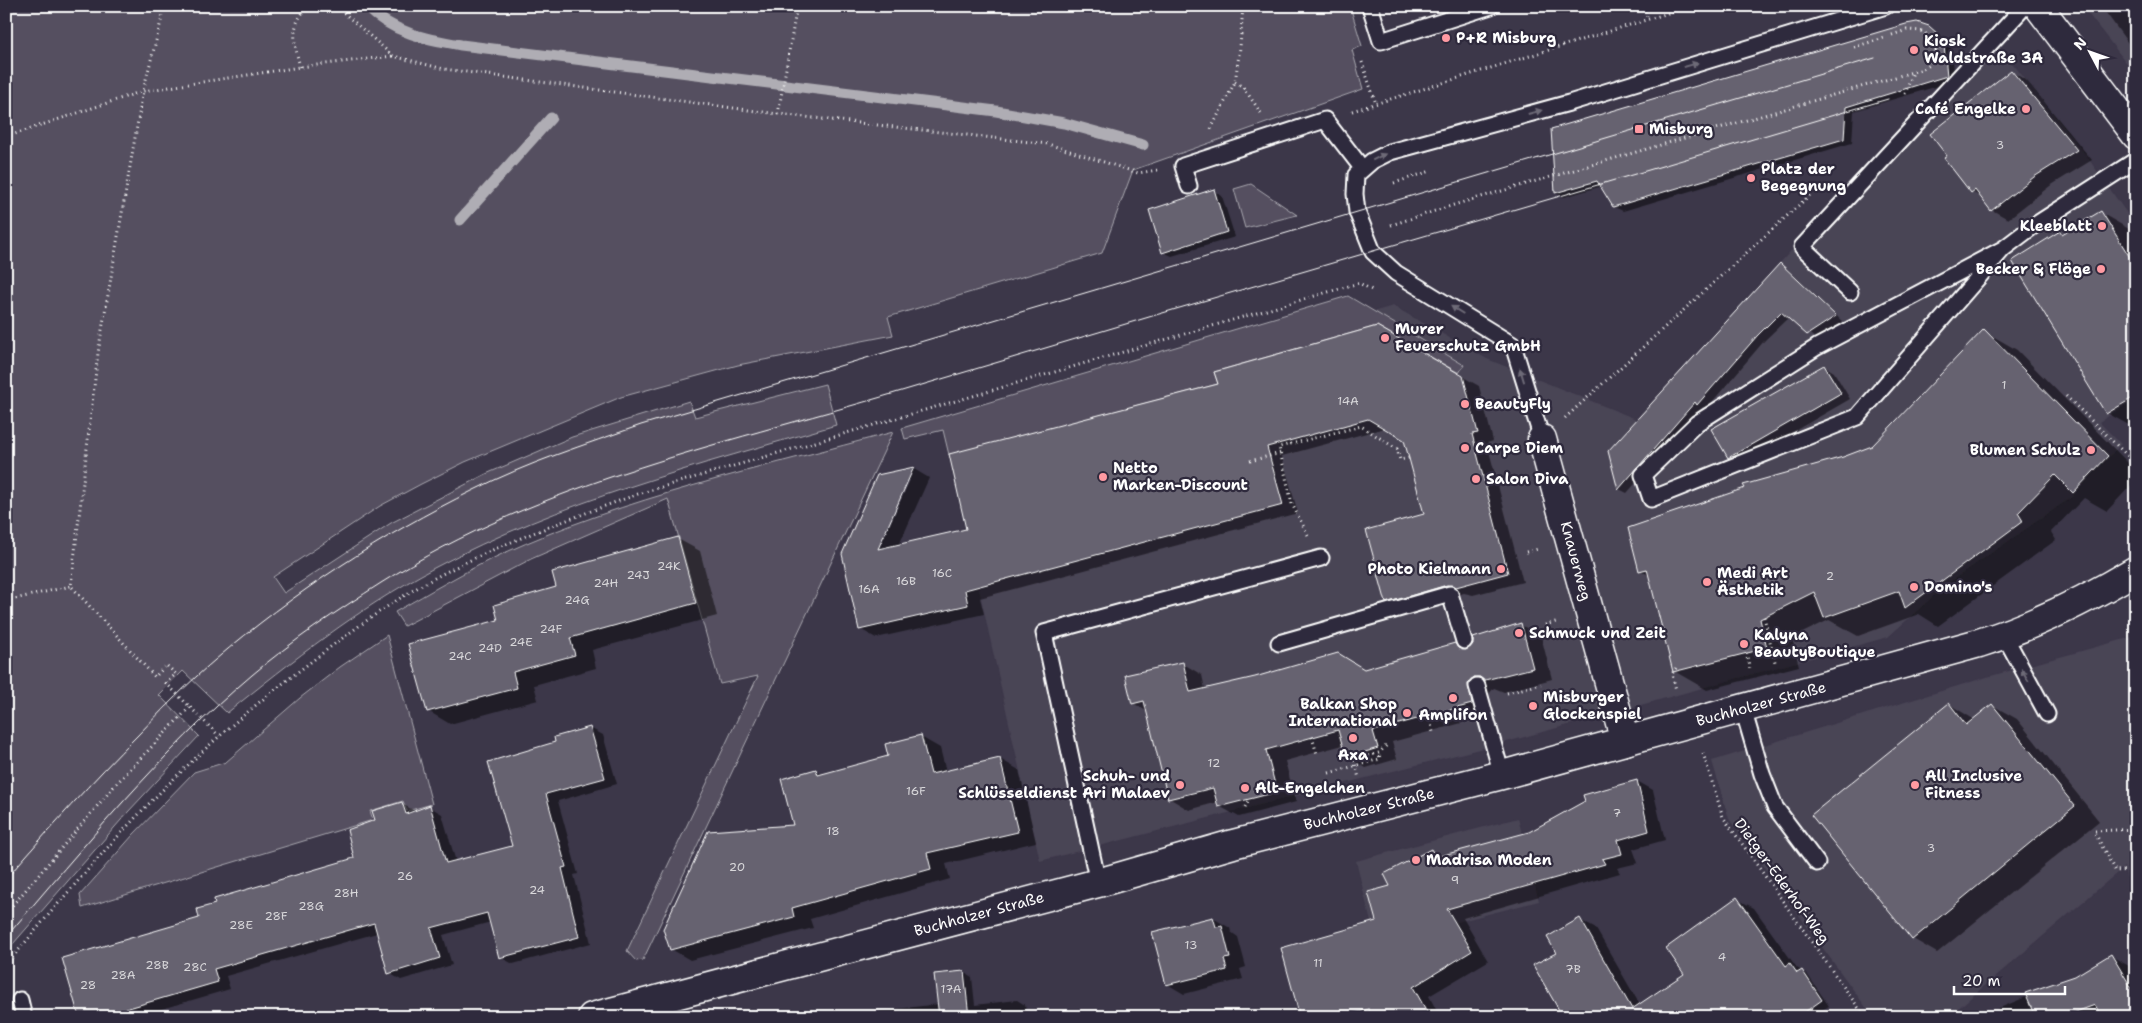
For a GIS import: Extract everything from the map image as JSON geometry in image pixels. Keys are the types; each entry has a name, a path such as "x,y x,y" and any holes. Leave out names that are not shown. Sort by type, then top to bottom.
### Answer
{"main road":[{"path":"2038,6 2136,136"},
{"name":"Knauerweg","path":"1542,439 1625,740"},
{"name":"Buchholzer Straße","path":"592,1017 1098,883 1233,844 1502,775 2004,635 2078,602 2136,570"}],"lane":[{"path":"1370,6 1381,41 1491,6"},
{"path":"1542,439 1513,345 1396,273 1373,252 1357,212 1355,194 1356,175 1372,161 1390,152 1569,103 1886,6"},
{"path":"1850,292 1802,247 2025,6"},
{"path":"1190,186 1183,166 1325,120 1362,168"},
{"path":"2002,249 1857,417 1652,499 1643,475 1697,423 1817,347 2002,249 2032,227 2136,160"},
{"path":"1098,883 1044,633 1321,558"},
{"path":"1279,642 1450,594 1464,641"},
{"path":"2004,635 2047,714"},
{"path":"1477,686 1502,775"},
{"path":"1743,709 1762,774 1775,807 1817,863"},
{"path":"20,1000 24,1017"}],"path":[{"path":"165,6 143,91 98,353 71,586 155,677 166,665 176,674 166,683 219,736"},
{"path":"300,66 294,42 296,22 309,6"},
{"path":"336,6 393,56"},
{"path":"778,114 797,6"},
{"path":"1210,130 1235,82 1243,6"},
{"path":"1644,6 1648,20"},
{"path":"1325,120 1691,6"},
{"path":"1872,41 1916,29 1929,35 1936,50"},
{"path":"1365,234 1457,204 1913,72 1930,64 1936,50 1959,36"},
{"path":"1376,104 1361,56 1381,41"},
{"path":"6,137 143,91 300,66 393,56 444,70 778,114 1048,144 1138,174 1183,166"},
{"path":"1903,99 1913,72"},
{"path":"1235,82 1243,87 1264,116 1273,136"},
{"path":"1355,194 1434,170"},
{"path":"1542,439 1817,189"},
{"path":"6,965 123,831 180,772 219,736 284,682 369,618 450,570 524,536 638,494 1359,283 1376,293"},
{"path":"2066,396 2136,464"},
{"path":"1321,558 1292,504 1279,446 1361,426 1397,449 1400,460 1409,458"},
{"path":"1250,462 1281,453"},
{"path":"6,601 71,586"},
{"path":"1764,617 1775,662"},
{"path":"1746,653 1750,669"},
{"path":"1676,668 1672,674 1676,690"},
{"path":"1504,694 1541,684"},
{"path":"6,913 116,784 190,707"},
{"path":"1428,716 1433,732"},
{"path":"1312,738 1317,754"},
{"path":"1360,781 1353,757 1378,753 1387,745"},
{"name":"Dietger-Ederhof-Weg","path":"1702,747 1723,817 1865,1017"},
{"path":"1329,773 1380,759 1378,753"},
{"path":"2136,829 2094,831 2115,872 2136,870"}],"shaded area":[{"path":"6,6 1350,6 1362,46 1352,50 1363,89 1133,170 1102,253 888,317 893,335 738,365 621,397 465,462 380,506 273,577 284,593 391,523 486,474 572,437 689,401 695,417 825,384 836,425 631,486 531,523 482,544 434,568 353,617 227,713 183,671 159,695 199,736 128,812 6,952"},
{"path":"2082,6 2136,6 2136,75"},
{"path":"1990,35 2085,154 2136,226 2136,399 2099,422 2121,444 2072,497 1947,584 1888,637 1499,744 1040,861 945,438 1393,306 1487,359 1636,419"},
{"path":"1251,184 1297,215 1245,228 1234,189"},
{"path":"1348,296 1464,365 1459,373 1377,326 1214,372 1218,384 949,455 943,430 905,439 902,428"},
{"path":"893,432 643,960 636,961 627,951 758,676 720,684 668,499 531,559 404,626 395,612 502,554 597,516 744,471"},
{"path":"387,635 432,804 407,811 403,801 370,811 373,820 82,908 80,895 133,835 194,772 226,762 300,698 340,667"},
{"path":"2136,636 2136,913 2124,867 1948,1017 1873,1017 1729,819 1712,761 1987,677"},
{"path":"1518,818 1539,901 1376,943 1356,861"}],"building":[{"path":"1917,22 1929,26 1938,34 1944,45 1947,76 1846,107 1844,139 1613,207 1597,181 1555,193 1551,129"},
{"path":"2011,70 2077,150 2034,177 1991,211 1975,190 1971,193 1944,158 1947,156 1930,134"},
{"path":"1214,189 1227,232 1162,253 1149,210"},
{"path":"2101,211 2136,267 2136,396 2106,414 2012,261 2060,231 2062,234"},
{"path":"1780,263 1836,316 1807,335 1781,312 1757,336 1697,405 1695,402 1618,490 1608,451"},
{"path":"1377,326 1463,376 1478,433 1472,434 1508,573 1456,587 1447,585 1386,603 1366,530 1424,514 1404,440 1368,419 1267,447 1283,505 965,590 968,605 859,630 842,554 877,475 914,467 878,549 966,529 949,454 1218,384 1214,372"},
{"path":"1984,329 2108,456 2073,493 2055,475 2018,513 2023,521 1905,608 1899,591 1824,618 1814,592 1760,619 1767,648 1673,672 1647,569 1639,571 1628,528 1745,488 1743,485 1843,457 1872,446"},
{"path":"1824,365 1841,393 1728,458 1711,429"},
{"path":"678,537 696,603 570,638 575,655 513,672 517,688 427,712 408,644 498,620 494,605 556,587 552,572"},
{"path":"1521,623 1533,668 1485,680 1485,682 1480,677 1474,677 1468,684 1472,704 1373,731 1378,748 1346,758 1338,730 1266,750 1277,792 1218,807 1213,788 1168,799 1144,701 1132,704 1125,675 1183,662 1190,692 1255,677 1338,653 1364,669 1455,643 1458,648 1466,650 1473,644 1473,638"},
{"path":"1949,703 1966,725 1992,704 2075,806 1912,940 1811,815"},
{"path":"590,727 605,778 546,794 566,867 562,868 579,937 499,958 487,913 431,928 440,958 388,974 374,923 214,969 218,982 98,1017 79,1017 62,958 199,918 197,909 215,904 214,899 354,858 347,830 375,820 372,811 402,802 406,814 430,805 446,863 512,846 488,762 555,742 554,737"},
{"path":"921,735 931,774 1000,758 1018,832 927,853 931,869 792,908 794,917 670,950 663,929 708,831 793,825 781,779 816,769 818,775 888,756 885,744"},
{"path":"1637,780 1649,831 1618,840 1622,854 1602,859 1605,864 1447,909 1472,951 1413,987 1430,1017 1371,1017 1369,1009 1341,1017 1300,1017 1281,948 1376,921 1368,892 1390,886 1384,874 1431,849 1436,857 1529,832 1585,801 1583,795"},
{"path":"1737,897 1786,966 1790,963 1797,973 1802,970 1822,1000 1798,1017 1563,1017 1533,965 1556,953 1547,937 1580,918 1632,1009 1684,974 1666,948"},
{"path":"1213,917 1216,927 1222,926 1230,958 1224,959 1227,970 1166,985 1152,932"},
{"path":"2111,954 2136,995 2136,1017 2102,1017 2095,1005 2062,1017 2035,1017 2025,993 2075,976"},
{"path":"964,971 969,1017 939,1017 934,974"}],"waterway":[{"path":"366,6 387,23 398,29 448,43 996,111 1064,123 1143,145"},
{"path":"460,220 551,118"}],"tram line":[{"path":"6,879 87,788 185,687 245,635 307,589 372,546 440,507 514,471 641,425 1875,58"},
{"path":"6,937 124,801 186,736 252,675 315,627 381,583 443,547 507,517 573,490 709,446 915,387 1888,99"}],"place":[{"name":"P+R Misburg","path":"1446,38"},
{"name":"Kiosk Waldstraße 3A","path":"1914,50"},
{"name":"Café Engelke","path":"2026,109"},
{"name":"Misburg","path":"1639,129"},
{"name":"Platz der Begegnung","path":"1751,178"},
{"name":"Kleeblatt","path":"2102,226"},
{"name":"Becker & Flöge","path":"2101,269"},
{"name":"Murer Feuerschutz GmbH","path":"1385,338"},
{"name":"BeautyFly","path":"1465,404"},
{"name":"Carpe Diem","path":"1465,448"},
{"name":"Blumen Schulz","path":"2091,450"},
{"name":"Netto Marken-Discount","path":"1103,477"},
{"name":"Salon Diva","path":"1476,479"},
{"name":"Photo Kielmann","path":"1501,569"},
{"name":"Medi Art Ästhetik","path":"1707,582"},
{"name":"Domino's","path":"1914,587"},
{"name":"Schmuck und Zeit","path":"1519,633"},
{"name":"Kalyna BeautyBoutique","path":"1744,644"},
{"name":"Amplifon","path":"1453,698"},
{"name":"Misburger Glockenspiel","path":"1533,706"},
{"name":"Balkan Shop International","path":"1407,713"},
{"name":"Axa","path":"1353,738"},
{"name":"Schuh- und Schlüsseldienst Ari Malaev","path":"1180,785"},
{"name":"All Inclusive Fitness","path":"1915,785"},
{"name":"Alt-Engelchen","path":"1245,788"},
{"name":"Madrisa Moden","path":"1416,860"}]}
